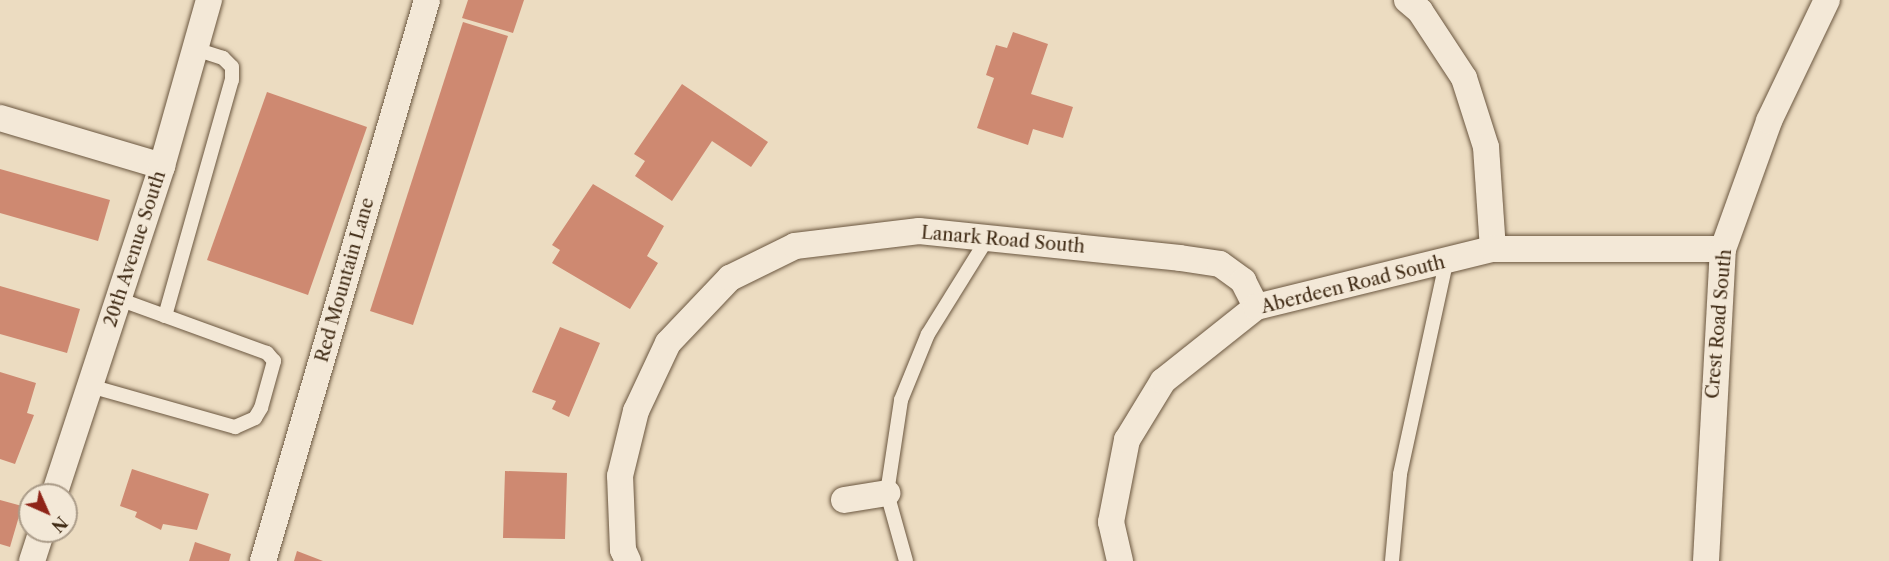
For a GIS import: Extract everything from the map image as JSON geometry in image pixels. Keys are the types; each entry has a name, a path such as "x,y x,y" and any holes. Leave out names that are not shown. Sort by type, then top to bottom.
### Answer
{"street":[{"name":"20th Avenue South","path":"58,483 162,166 209,0"},
{"name":"Red Mountain Lane","path":"263,561 427,0"},
{"path":"1407,0 1420,11 1464,78 1486,147 1493,249"},
{"name":"Crest Road South","path":"1706,561 1713,387 1723,249 1768,121 1827,0"},
{"path":"0,118 162,166"},
{"name":"Lanark Road South","path":"628,561 623,550 620,476 636,411 668,343 730,278 795,246 919,231 989,236 1220,264 1243,281 1256,307"},
{"name":"Aberdeen Road South","path":"1120,561 1111,522 1127,440 1163,381 1256,307 1446,263 1493,249 1723,249"},
{"path":"844,500 887,493"},
{"path":"32,561 38,543"}],"lane":[{"path":"165,316 232,80 232,67 223,58 196,49"},
{"path":"906,561 887,493 901,400 928,334 989,236"},
{"path":"1392,561 1400,474 1446,263"},
{"path":"90,386 235,426 255,418 273,366 272,357 119,299"}],"building":[{"path":"468,0 524,0 513,33 462,18"},
{"path":"463,22 508,36 413,325 370,311"},
{"path":"1013,32 1048,44 1031,94 1073,107 1063,138 1033,129 1028,145 977,128 994,78 986,75 996,45 1007,48"},
{"path":"682,84 768,142 751,167 712,141 672,201 635,176 645,161 634,154"},
{"path":"267,92 367,127 308,295 207,260"},
{"path":"0,169 110,200 98,241 0,213"},
{"path":"593,184 664,226 647,256 658,263 630,309 552,263 560,250 552,245"},
{"path":"0,286 80,309 67,353 0,334"},
{"path":"560,327 600,343 569,417 552,409 556,401 532,392"},
{"path":"0,372 36,383 27,413 34,415 15,464 0,459"},
{"path":"132,469 209,494 197,530 163,524 161,530 135,517 137,512 120,506"},
{"path":"505,471 567,473 565,539 503,538"},
{"path":"0,500 18,505 18,520 10,547 0,544"},
{"path":"195,542 231,554 229,561 189,561"},
{"path":"297,551 323,561 294,561"}]}
